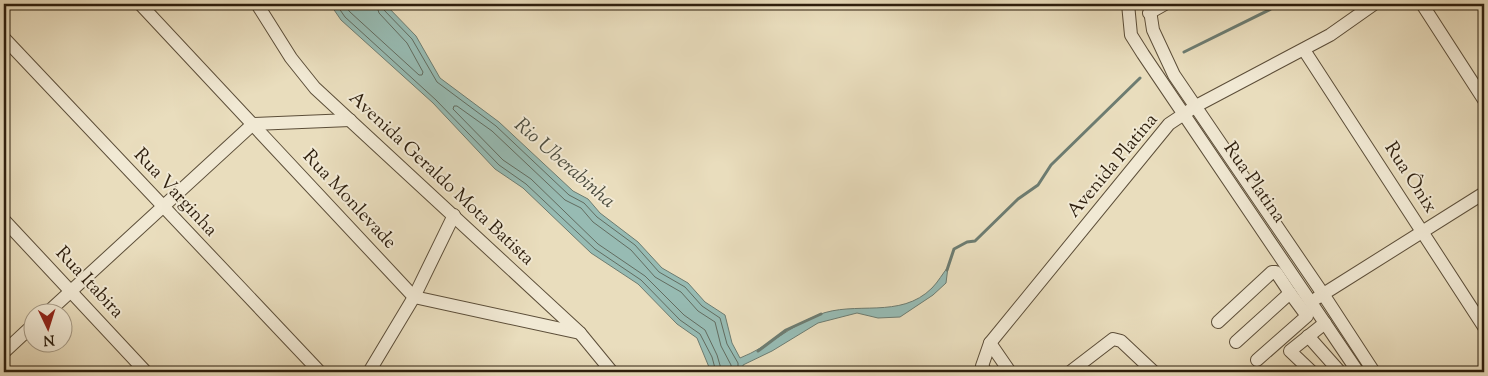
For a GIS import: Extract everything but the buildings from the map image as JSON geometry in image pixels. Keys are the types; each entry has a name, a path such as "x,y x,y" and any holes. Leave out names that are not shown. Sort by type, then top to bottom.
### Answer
{"street":[{"name":"Rua Monlevade","path":"140,4 414,297"},
{"name":"Avenida Geraldo Mota Batista","path":"257,4 291,58 315,88 580,333 612,372"},
{"path":"1149,8 1165,4"},
{"name":"Avenida Platina","path":"990,343 1059,262 1147,148 1169,124 1196,106 1330,35 1374,4"},
{"path":"1422,4 1484,100"},
{"name":"Rua Platina","path":"1128,8 1131,35 1149,64 1358,372"},
{"name":"Rua Platina","path":"1149,8 1153,30 1171,68 1374,372"},
{"name":"Rua Varginha","path":"4,38 161,207 320,372"},
{"name":"Rua Ônix","path":"1304,50 1484,327"},
{"path":"56,304 253,124 350,120"},
{"path":"1312,302 1484,193"},
{"path":"369,372 414,297 454,215"},
{"name":"Rua Itabira","path":"4,220 146,372"},
{"path":"1218,322 1272,272 1276,272 1307,316 1257,360"},
{"path":"1236,342 1290,292"},
{"path":"414,297 580,333"},
{"path":"1290,351 1325,322"},
{"path":"4,352 22,335"},
{"path":"1308,336 1340,372"},
{"path":"1070,372 1113,340 1121,341 1154,372"},
{"path":"1280,340 1311,371"},
{"path":"986,372 982,366 983,358 990,343"},
{"path":"990,343 1010,372"}],"water":[{"path":"330,4 385,4 416,36 440,78 499,122 573,191 588,199 600,213 638,242 662,268 688,283 705,302 725,315 732,343 740,358 818,315 847,309 892,307 906,304 919,298 932,288 948,267 946,283 933,295 900,317 878,318 857,313 818,323 772,351 743,365 743,372 711,372 697,338 677,324 638,284 591,253 523,188 495,169 433,103 341,20"}],"waterway":[{"path":"1184,52 1281,4"},
{"path":"947,270 954,249 967,242 975,241 1018,199 1038,185 1051,165 1140,78"},
{"path":"758,351 786,330 821,314"}],"water label":[{"name":"Rio Uberabinha","path":"564,164"}]}
